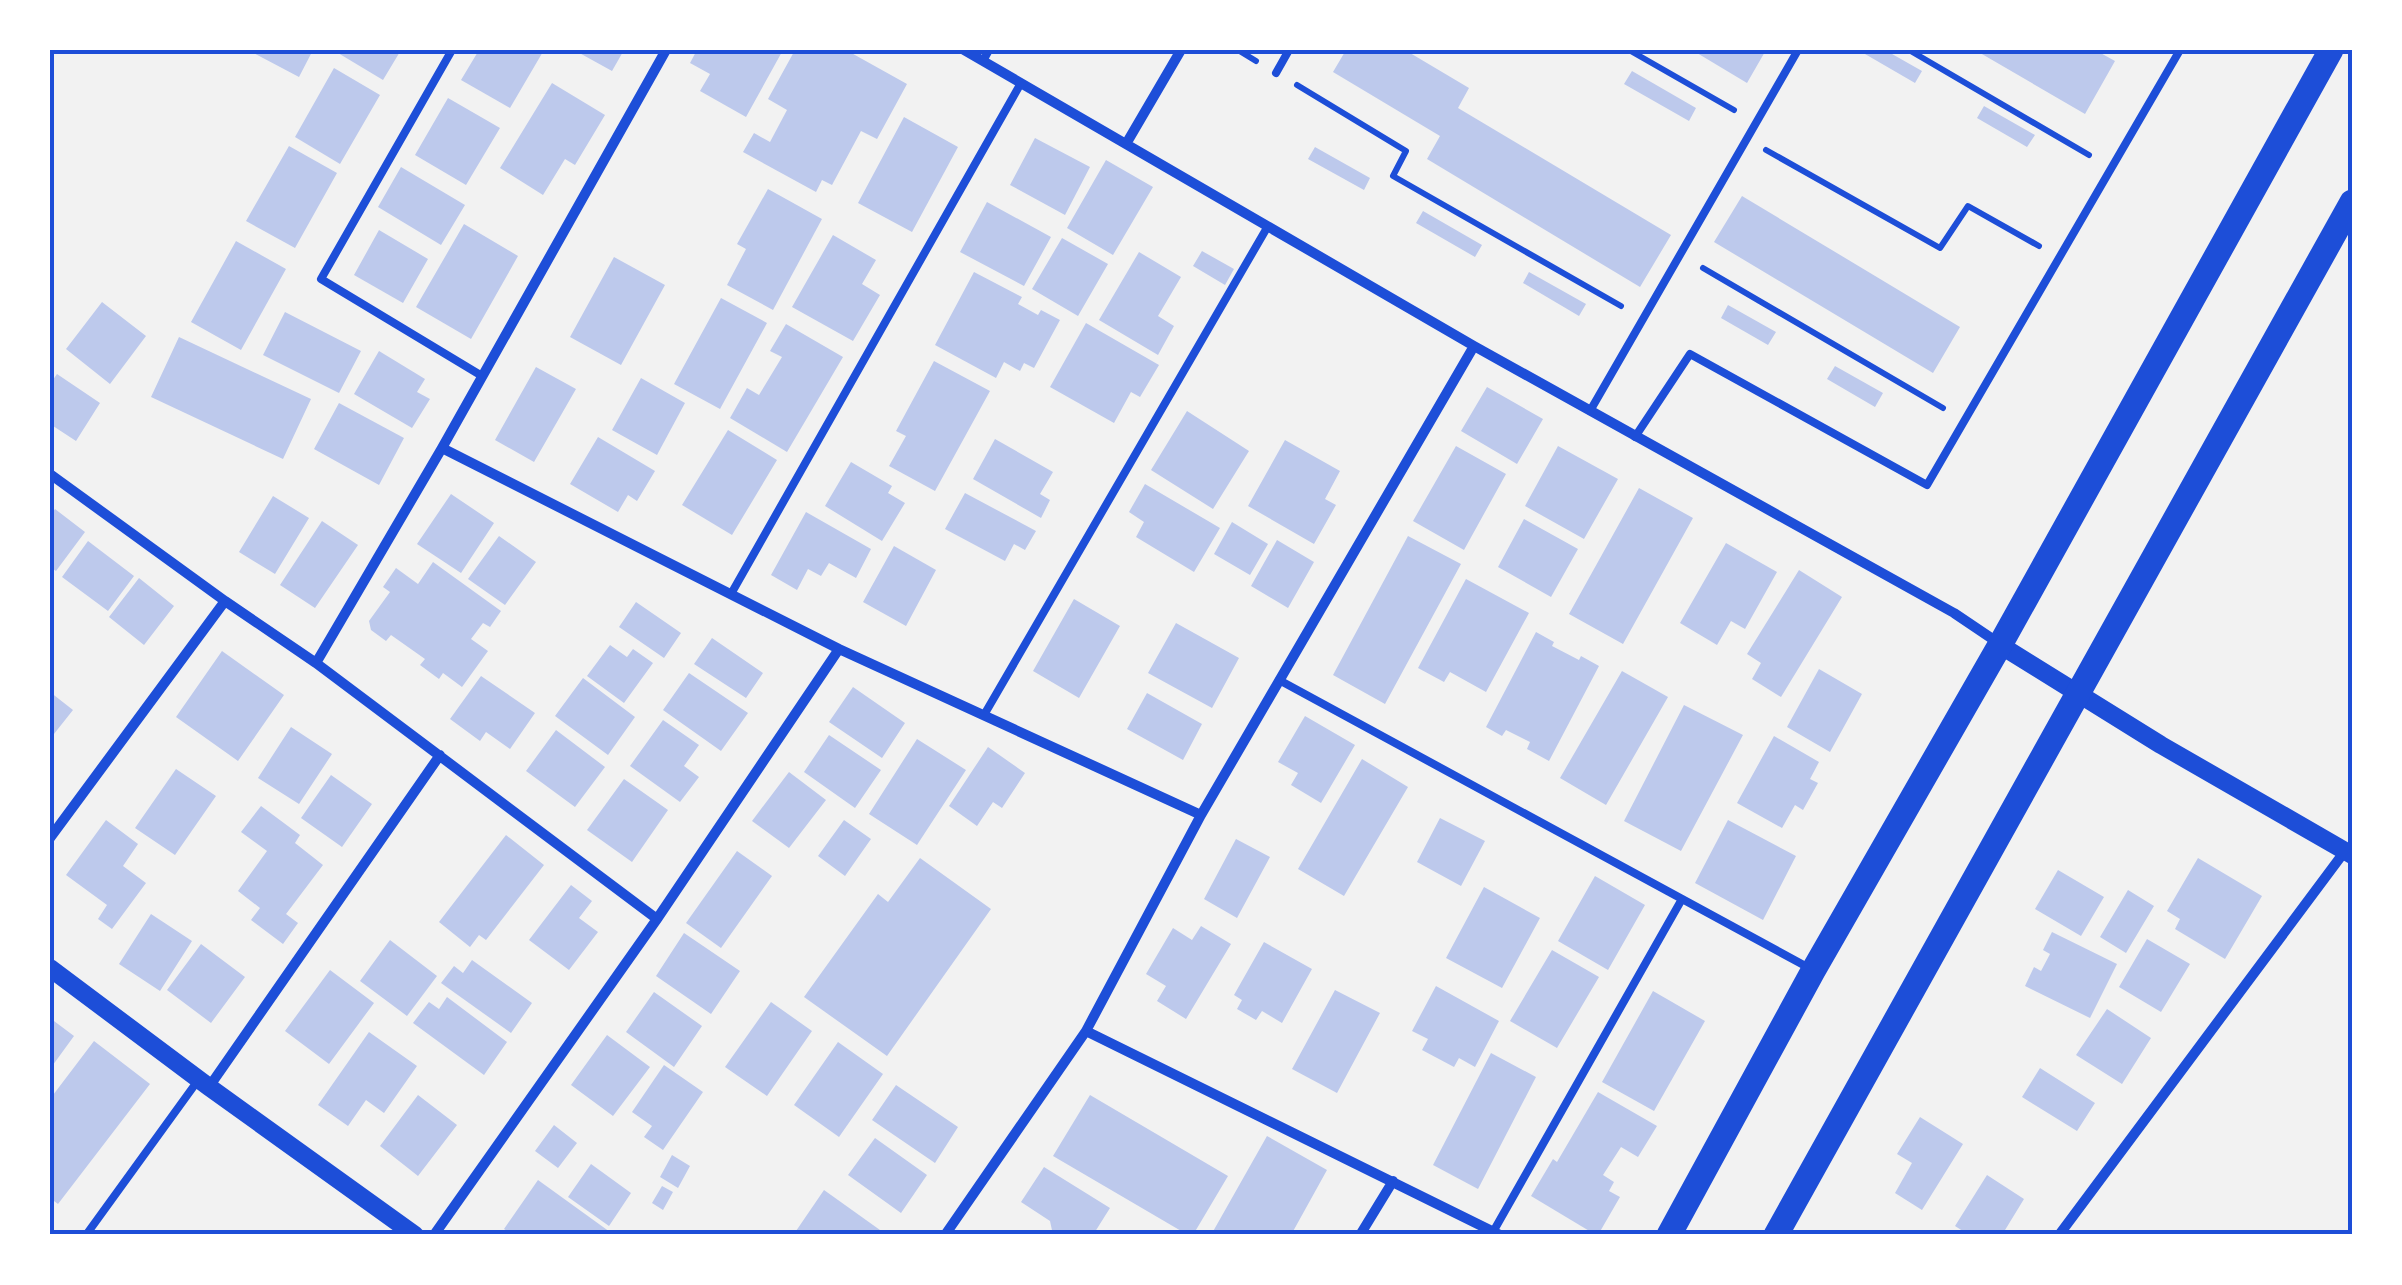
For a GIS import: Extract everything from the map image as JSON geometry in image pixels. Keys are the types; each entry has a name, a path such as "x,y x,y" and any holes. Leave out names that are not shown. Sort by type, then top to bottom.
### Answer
{"main road":[{"path":"1669,1235 1813,970 2000,645 2331,50"},
{"path":"1776,1235 2352,202"}],"street":[{"path":"316,662 442,448 666,50"},
{"path":"964,50 986,55 1021,83 1474,346 1954,613 2161,746 2348,853 2059,1235"},
{"path":"1126,144 1181,50"},
{"path":"945,1235 1086,1031 1201,815 1474,346"},
{"path":"442,448 839,649 1201,815"},
{"path":"50,474 316,662 657,919"},
{"path":"50,838 226,601"},
{"path":"434,1235 657,919 839,649"},
{"path":"204,1083 440,756"},
{"path":"50,968 415,1235"},
{"path":"1086,1031 1497,1233"},
{"path":"1360,1235 1393,1181"}],"lane":[{"path":"452,50 321,279 482,376"},
{"path":"1276,72 1289,50"},
{"path":"1590,411 1798,50"},
{"path":"1636,437 1690,354 1928,486 2180,50"},
{"path":"731,594 1021,83"},
{"path":"984,716 1268,226"},
{"path":"1279,680 1813,970"},
{"path":"1497,1233 1682,899"},
{"path":"86,1235 204,1083"}],"path":[{"path":"1238,50 1406,151 1394,176 1644,318"},
{"path":"1629,50 1756,123"},
{"path":"1909,50 2112,168"},
{"path":"1747,140 1940,248 1968,206 2060,257"},
{"path":"1680,255 1965,421"}],"building":[{"path":"248,50 313,50 299,77"},
{"path":"401,50 383,80 338,53"},
{"path":"479,50 544,50 510,108 461,80"},
{"path":"574,50 624,50 612,71"},
{"path":"697,50 783,50 746,117 700,91 710,74 690,63"},
{"path":"795,50 846,50 907,84 877,139 861,131 832,185 822,180 816,192 743,152 754,133 770,142 787,110 768,99"},
{"path":"1346,50 1405,50 1469,88 1458,108 1671,235 1640,287 1427,159 1440,136 1333,72"},
{"path":"1692,50 1766,50 1747,83"},
{"path":"1868,50 1885,50 1922,71 1915,83 1865,54"},
{"path":"1975,50 2095,50 2115,61 2085,114"},
{"path":"334,68 380,95 340,164 295,137"},
{"path":"1632,71 1696,108 1689,121 1624,84"},
{"path":"552,83 605,115 575,165 565,159 543,195 500,168"},
{"path":"448,98 500,128 466,185 415,155"},
{"path":"1984,106 2035,135 2027,147 1977,118"},
{"path":"904,117 958,147 912,232 858,203"},
{"path":"1035,138 1090,167 1065,215 1010,185"},
{"path":"289,146 337,173 295,248 246,221"},
{"path":"1315,147 1370,178 1364,190 1308,159"},
{"path":"1106,160 1153,187 1113,255 1067,228"},
{"path":"401,167 465,205 441,245 378,207"},
{"path":"768,189 822,219 773,310 727,285 746,249 737,244"},
{"path":"1742,196 1960,327 1933,373 1714,242"},
{"path":"987,202 1051,237 1024,286 960,252"},
{"path":"1423,211 1482,245 1475,257 1416,223"},
{"path":"464,224 518,256 471,339 416,307"},
{"path":"379,230 428,259 403,303 354,275"},
{"path":"833,235 876,260 862,284 880,295 853,341 792,307"},
{"path":"1062,238 1108,264 1078,316 1032,289"},
{"path":"236,241 286,269 241,350 191,322"},
{"path":"1202,251 1234,269 1225,285 1193,266"},
{"path":"1139,252 1181,277 1158,316 1174,326 1158,355 1099,320"},
{"path":"614,257 665,285 621,365 570,337"},
{"path":"974,272 1022,297 1018,304 1038,315 1041,310 1060,320 1034,368 1024,363 1020,371 1004,362 996,378 935,345"},
{"path":"1529,272 1586,304 1579,316 1523,283"},
{"path":"721,298 767,323 720,409 674,384"},
{"path":"102,302 146,336 110,384 66,349"},
{"path":"1728,305 1776,332 1768,345 1721,318"},
{"path":"285,312 361,351 339,393 263,355"},
{"path":"1086,323 1159,365 1140,397 1131,392 1114,423 1050,387"},
{"path":"786,324 843,357 787,452 730,418 747,388 759,395 782,357 770,351"},
{"path":"179,337 311,399 283,459 151,397"},
{"path":"379,351 425,379 417,392 430,399 412,428 354,394"},
{"path":"934,361 990,391 935,491 889,466 906,436 896,431"},
{"path":"1835,366 1883,393 1875,407 1827,379"},
{"path":"536,367 576,389 534,462 495,440"},
{"path":"57,374 100,403 76,441 50,424 50,384"},
{"path":"641,378 685,403 657,455 612,430"},
{"path":"1487,387 1543,419 1517,464 1461,431"},
{"path":"339,403 404,438 379,485 314,449"},
{"path":"1187,411 1249,451 1213,509 1151,470"},
{"path":"728,430 777,460 732,535 682,505"},
{"path":"598,437 655,471 637,501 628,495 618,512 570,484"},
{"path":"995,439 1053,472 1040,494 1050,500 1041,518 973,479"},
{"path":"1285,440 1340,471 1325,499 1336,505 1314,544 1248,506"},
{"path":"1456,446 1506,474 1464,550 1413,521"},
{"path":"1558,446 1618,479 1584,539 1525,506"},
{"path":"851,462 892,486 888,493 905,503 882,541 825,506"},
{"path":"1145,484 1220,528 1194,572 1136,537 1144,522 1129,512"},
{"path":"1639,488 1693,518 1623,644 1569,614"},
{"path":"965,493 1036,531 1025,550 1014,544 1005,561 945,529"},
{"path":"451,494 494,523 461,573 417,544"},
{"path":"273,496 309,518 275,574 239,552"},
{"path":"55,509 85,532 56,571 50,567 50,516"},
{"path":"806,512 871,549 856,578 829,563 821,576 808,569 797,590 771,575"},
{"path":"1524,519 1578,549 1551,597 1498,567"},
{"path":"322,521 358,545 315,608 280,585"},
{"path":"1232,522 1268,544 1250,575 1214,554"},
{"path":"499,536 536,562 505,605 468,579"},
{"path":"1408,536 1461,564 1385,704 1333,675"},
{"path":"1277,540 1314,562 1288,608 1251,586"},
{"path":"88,541 134,576 108,611 62,577"},
{"path":"1726,543 1777,572 1745,629 1731,621 1717,645 1680,623"},
{"path":"894,546 936,570 906,626 863,602"},
{"path":"433,562 501,611 490,627 483,623 471,639 488,651 462,687 443,673 439,679 420,665 425,659 391,635 386,641 371,630 369,621 390,592 383,587 396,568 418,584"},
{"path":"1799,570 1842,597 1781,697 1752,679 1761,663 1747,654"},
{"path":"139,578 174,606 144,645 109,617"},
{"path":"1466,579 1529,613 1486,692 1450,672 1444,682 1418,668"},
{"path":"1074,599 1120,626 1079,698 1033,671"},
{"path":"636,602 681,633 664,658 619,627"},
{"path":"1176,623 1239,658 1212,708 1148,673"},
{"path":"1536,632 1554,642 1552,646 1599,666 1549,761 1527,749 1530,742 1506,730 1502,736 1486,727"},
{"path":"712,638 763,673 746,698 694,664"},
{"path":"610,645 627,657 633,649 653,663 624,703 587,676"},
{"path":"222,651 284,695 238,761 176,717"},
{"path":"1819,669 1862,694 1830,752 1787,727"},
{"path":"1622,671 1668,697 1606,805 1560,778"},
{"path":"689,673 748,713 721,751 663,710"},
{"path":"481,676 535,713 510,749 486,732 480,741 450,719"},
{"path":"583,678 635,717 608,755 555,716"},
{"path":"853,687 905,723 882,758 829,722"},
{"path":"50,692 73,710 50,739"},
{"path":"1147,693 1202,724 1183,760 1127,729"},
{"path":"1684,705 1743,735 1681,851 1624,821"},
{"path":"1305,716 1355,745 1321,803 1291,785 1298,773 1278,762"},
{"path":"663,720 699,745 684,766 699,777 680,802 630,766"},
{"path":"291,727 332,754 299,804 258,778"},
{"path":"556,730 605,767 575,807 526,771"},
{"path":"829,735 881,770 855,808 804,772"},
{"path":"1774,736 1819,762 1810,779 1818,783 1803,810 1795,805 1782,828 1737,803"},
{"path":"917,739 966,770 917,845 869,814"},
{"path":"988,747 1025,773 1002,808 993,802 977,826 949,806"},
{"path":"1362,759 1408,787 1344,896 1298,869"},
{"path":"176,769 216,796 175,855 135,828"},
{"path":"789,772 826,800 789,848 752,821"},
{"path":"331,775 372,804 342,847 301,818"},
{"path":"624,779 668,810 632,862 587,830"},
{"path":"261,806 300,835 295,843 323,865 286,914 298,923 283,944 251,920 260,908 238,891 267,851 241,832"},
{"path":"1440,818 1485,841 1461,886 1417,862"},
{"path":"106,820 138,844 123,866 146,883 112,929 98,919 107,905 66,875"},
{"path":"844,820 871,839 845,876 818,856"},
{"path":"1728,820 1796,856 1763,920 1695,883"},
{"path":"506,835 544,865 486,940 479,935 470,947 439,922"},
{"path":"1236,839 1270,857 1237,918 1204,899"},
{"path":"737,851 772,876 721,948 686,923"},
{"path":"920,858 991,909 887,1056 804,997 878,894 888,902"},
{"path":"2198,858 2262,896 2225,959 2175,929 2180,919 2167,911"},
{"path":"2058,870 2104,897 2081,936 2035,909"},
{"path":"1595,876 1645,905 1608,970 1558,941"},
{"path":"571,885 592,901 579,918 598,932 569,970 529,940"},
{"path":"1484,887 1540,918 1502,988 1446,958"},
{"path":"2128,890 2154,906 2126,953 2100,937"},
{"path":"151,914 192,941 160,991 119,964"},
{"path":"1201,926 1231,944 1186,1019 1157,1001 1166,986 1146,974 1173,928 1192,940"},
{"path":"2052,932 2117,964 2090,1018 2025,986 2034,967 2041,971 2050,954 2043,950"},
{"path":"684,933 740,971 711,1014 656,976"},
{"path":"2147,939 2190,964 2161,1012 2119,987"},
{"path":"390,940 437,976 407,1016 360,981"},
{"path":"1264,942 1312,969 1282,1023 1262,1011 1256,1020 1237,1009 1242,1000 1234,995"},
{"path":"201,944 245,977 211,1023 167,990"},
{"path":"1552,950 1599,977 1557,1048 1510,1021"},
{"path":"472,960 532,1003 511,1033 441,983 454,966 463,973"},
{"path":"330,970 374,1003 329,1064 285,1031"},
{"path":"1436,986 1499,1021 1475,1067 1459,1058 1454,1067 1422,1050 1428,1039 1412,1031"},
{"path":"1335,990 1380,1013 1337,1093 1292,1069"},
{"path":"1653,991 1705,1021 1654,1111 1602,1082"},
{"path":"654,992 702,1026 674,1067 626,1032"},
{"path":"447,997 507,1042 484,1075 413,1023 429,1002 439,1009"},
{"path":"771,1002 812,1031 767,1096 725,1067"},
{"path":"2107,1009 2151,1038 2122,1084 2076,1055"},
{"path":"50,1018 74,1036 50,1069"},
{"path":"369,1032 417,1066 384,1113 366,1100 348,1126 318,1105"},
{"path":"607,1035 650,1067 613,1116 571,1085"},
{"path":"94,1041 150,1084 58,1204 50,1198 50,1099"},
{"path":"838,1042 883,1074 839,1137 794,1105"},
{"path":"1491,1053 1536,1077 1478,1189 1433,1165"},
{"path":"664,1065 703,1092 663,1150 644,1137 652,1126 632,1112"},
{"path":"2040,1068 2095,1103 2077,1131 2022,1097"},
{"path":"896,1085 958,1127 935,1163 872,1120"},
{"path":"1598,1092 1657,1126 1638,1157 1621,1147 1603,1175 1614,1182 1609,1191 1620,1197 1596,1235 1531,1196 1553,1159 1557,1162"},
{"path":"418,1095 457,1125 418,1176 380,1146"},
{"path":"1090,1095 1228,1176 1193,1235 1053,1156"},
{"path":"1920,1117 1963,1144 1922,1210 1895,1193 1912,1163 1897,1154"},
{"path":"554,1125 577,1143 558,1168 535,1151"},
{"path":"1267,1136 1327,1170 1291,1235 1211,1235"},
{"path":"875,1138 927,1175 901,1213 848,1175"},
{"path":"672,1155 690,1166 678,1188 660,1177"},
{"path":"591,1164 631,1193 609,1226 568,1197"},
{"path":"1044,1167 1110,1208 1093,1235 1053,1235 1050,1221 1021,1202"},
{"path":"1987,1175 2024,1199 2002,1235 1969,1235 1955,1226"},
{"path":"538,1180 610,1232 608,1235 513,1235 504,1229"},
{"path":"662,1186 673,1192 663,1210 652,1203"},
{"path":"824,1190 880,1230 876,1235 802,1235 796,1231"}]}
